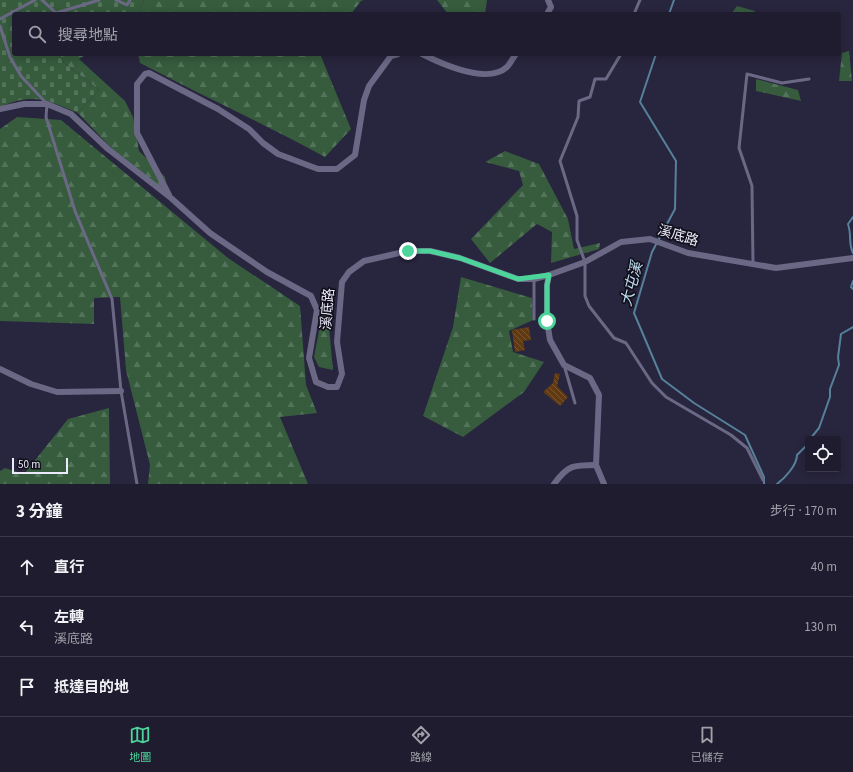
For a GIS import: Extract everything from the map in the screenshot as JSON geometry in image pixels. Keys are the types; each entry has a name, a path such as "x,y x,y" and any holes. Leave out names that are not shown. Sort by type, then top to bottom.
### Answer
{"street":[{"path":"548,0 551,7 548,12"},
{"path":"171,198 137,133 137,84 145,74 149,73 218,109 249,129 263,143 278,154 318,169 337,169 355,155 364,100 368,86 391,56"},
{"path":"427,56 467,72 486,74 497,73 507,67 515,56"},
{"name":"溪底路","path":"0,109 24,104 47,104 70,114 108,149 171,198 210,233 267,272 311,296 317,310 309,358 316,382 328,387 337,387 342,374 337,342 342,282 349,272 364,261 408,251 430,251 460,258 518,279 534,279 585,262 621,242 650,239 664,246 688,253 776,268 852,258"},
{"path":"549,275 547,285 547,321 550,340 564,365 590,378 599,395 596,465 604,484"},
{"path":"0,369 31,384 58,392 121,391"},
{"path":"554,484 562,474 575,465 596,465"}],"lane":[{"path":"14,12 35,0"},
{"path":"42,0 55,12"},
{"path":"59,12 99,0"},
{"path":"116,0 128,5 130,0"},
{"path":"635,12 640,0"},
{"path":"0,20 12,13"},
{"path":"0,26 10,57 21,76 47,104 46,117 75,211 112,299 121,391 138,484"},
{"path":"620,56 606,79 595,79 590,97 579,100 578,117 560,161 577,216 577,240 585,262 584,296 589,306 614,338 626,343 652,383 666,397 731,435 747,448 763,480"},
{"path":"753,264 752,186 739,148 747,74 782,82 809,79"},
{"path":"534,279 534,319"},
{"path":"564,365 575,403"}],"green space":[{"path":"0,0 144,0 138,12 12,12 12,56 61,56 62,61 99,90 78,113 49,101 31,99 11,102 0,107"},
{"path":"144,0 364,0 361,1 353,12 138,12"},
{"path":"437,0 487,0 485,12 446,12"},
{"path":"737,6 755,11 754,12 732,12"},
{"path":"849,51 852,81 839,81 842,53"},
{"path":"61,56 84,56 79,59 125,101 133,117 139,151 165,177 168,194 118,155 78,113 99,90 62,61"},
{"path":"138,56 321,56 351,129 325,157 140,63"},
{"path":"756,79 798,90 801,101 756,91"},
{"path":"17,117 61,120 228,258 300,306 306,385 317,413 280,417 308,484 148,484 150,465 126,370 120,297 94,298 94,324 0,321 0,129"},
{"path":"505,151 539,164 568,219 574,249 600,243 599,249 551,263 552,232 537,224 490,263 471,239 523,185 519,171 485,162"},
{"path":"461,277 532,298 533,320 509,331 513,352 544,362 524,392 463,437 423,416 453,327"},
{"path":"326,295 333,370 319,367 314,357"},
{"path":"109,408 110,484 0,484 0,471 5,468 24,474 68,419"}],"building":[{"path":"529,327 531,340 523,341 525,350 515,352 512,330"},
{"path":"555,373 560,374 557,386 568,397 560,406 543,392 553,383"}],"waterway":[{"name":"大屯溪","path":"670,12 674,0"},
{"name":"大屯溪","path":"655,56 640,102 676,161 675,209 652,252 634,313 662,379 694,403 745,435 764,477 764,484"},
{"path":"853,217 848,224 853,253"},
{"path":"853,281 851,287 853,289"},
{"path":"812,436 819,428 830,397 830,389 839,365 838,357 841,334 853,327"},
{"path":"777,484 790,471 795,463 797,455 805,447"}],"route":[{"path":"408,251 430,251 460,258 518,279 534,279 549,275 547,285 547,321"}]}
